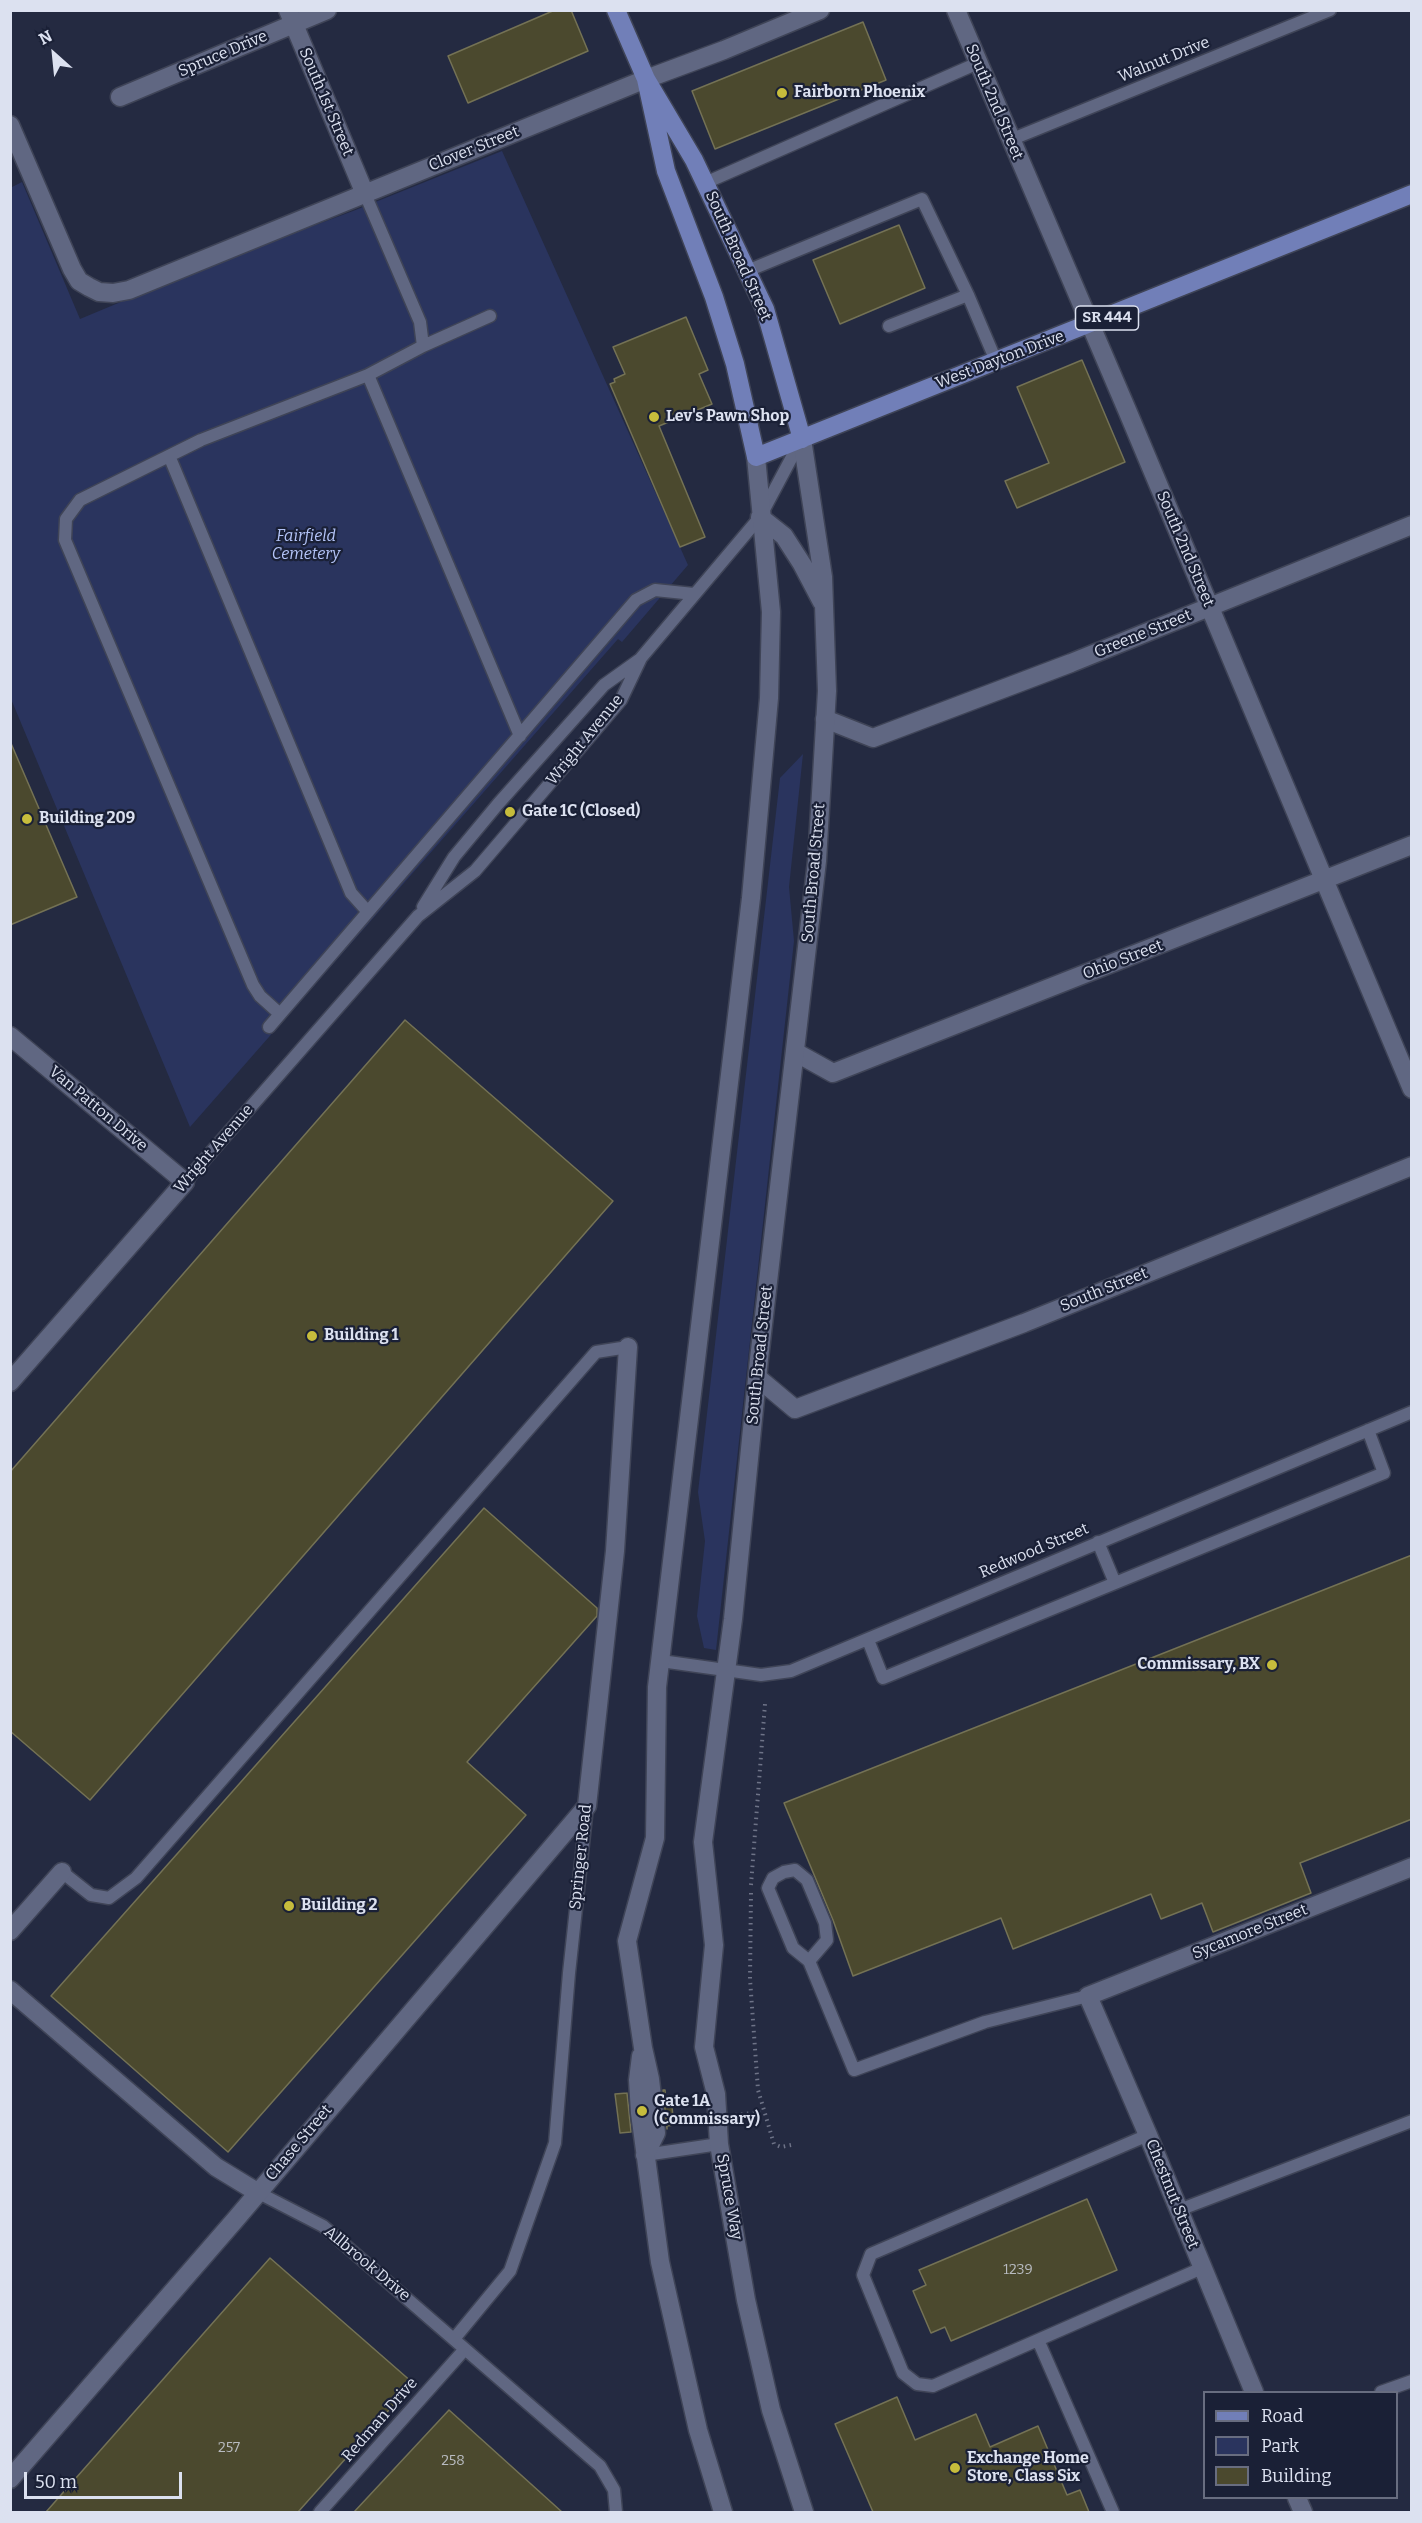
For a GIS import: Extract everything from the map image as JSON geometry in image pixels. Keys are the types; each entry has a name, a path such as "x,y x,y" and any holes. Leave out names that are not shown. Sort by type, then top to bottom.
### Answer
{"main road":[{"name":"South Broad Street","path":"616,10 646,79 705,183 765,309 802,439"},
{"name":"South Broad Street","path":"646,79 666,171 714,297 735,364 756,457"},
{"name":"West Dayton Drive","path":"756,457 1412,194"}],"street":[{"name":"Spruce Drive","path":"120,97 291,17 327,10"},
{"name":"Clover Street","path":"10,125 72,269 79,280 99,292 113,293 129,290 820,10"},
{"name":"South 2nd Street","path":"956,10 1127,410 1412,1089"},
{"name":"South 1st Street","path":"291,17 364,194"},
{"name":"South Broad Street","path":"723,1697 817,861 827,691 823,577 802,439"},
{"name":"South Broad Street","path":"645,2155 638,2080 643,2048 627,1941 655,1838 657,1687 751,898 769,698 771,612 756,457"},
{"path":"760,517 784,536 824,606"},
{"name":"Greene Street","path":"825,719 873,738 1209,608 1412,525"},
{"name":"Ohio Street","path":"795,1052 833,1073 1412,845"},
{"name":"Van Patton Drive","path":"10,1036 185,1182"},
{"name":"South Street","path":"758,1378 795,1409 1024,1323 1412,1166"},
{"name":"Wright Avenue","path":"10,1383 185,1182"},
{"name":"Springer Road","path":"587,1806 615,1551 628,1347"},
{"name":"Spruce Way","path":"723,1697 704,1842 714,1945 705,2047 716,2094 719,2144 753,2333 771,2410 804,2512"},
{"name":"Chase Street","path":"10,2479 587,1806"},
{"name":"Sycamore Street","path":"1088,1996 1412,1867"},
{"path":"10,1931 62,1872"},
{"name":"Allbrook Drive","path":"10,1990 216,2167 257,2192"},
{"name":"Chestnut Street","path":"1088,1996 1254,2391"},
{"path":"645,2155 660,2262 679,2352 698,2430 723,2512"}],"lane":[{"name":"Walnut Drive","path":"1010,140 1330,10"},
{"path":"705,183 978,63"},
{"path":"364,194 420,322 423,346"},
{"path":"747,271 922,199 968,295 996,361"},
{"path":"888,326 968,295"},
{"path":"280,1014 260,996 253,985 65,540 66,519 80,500 212,436 368,375 423,346 489,316"},
{"path":"368,375 520,736"},
{"name":"Wright Avenue","path":"418,916 475,871 621,700 641,658 760,517 802,439"},
{"path":"170,458 351,893 368,912"},
{"path":"269,1027 636,600 655,590 694,594"},
{"name":"Wright Avenue","path":"185,1182 418,916 454,857 498,804 604,685 641,658"},
{"path":"62,1872 91,1895 109,1898 136,1878 596,1352 628,1347"},
{"name":"Redwood Street","path":"660,1661 761,1676 791,1671 1412,1412"},
{"path":"868,1640 883,1678 1384,1473 1368,1430"},
{"path":"1098,1542 1115,1583"},
{"name":"Springer Road","path":"454,2339 510,2271 555,2143 569,1973 587,1806"},
{"path":"809,1961 827,1940 825,1923 807,1880 795,1870 784,1872 773,1878 768,1888 793,1948 809,1961 854,2070 985,2022 1088,1996"},
{"path":"1179,2210 1412,2121"},
{"path":"1148,2135 871,2254 863,2275 903,2373 917,2384 933,2386 1202,2268"},
{"path":"645,2155 719,2144"},
{"name":"Allbrook Drive","path":"257,2192 323,2226 600,2466 614,2490 616,2512"},
{"path":"1038,2340 1113,2512"},
{"name":"Redman Drive","path":"320,2512 465,2349"},
{"path":"1384,2391 1412,2381"}],"path":[{"path":"765,1704 751,1876 750,1979 758,2090 774,2144 781,2147 791,2145"}],"green space":[{"name":"Fairfield Cemetery","path":"502,151 688,565 622,642 618,639 190,1127 11,699 10,188 22,182 80,319 219,261 353,211"},
{"path":"803,754 789,887 794,941 716,1650 704,1648 697,1616 705,1541 698,1492 780,778"}],"building":[{"path":"555,10 571,10 588,51 468,103 448,56"},
{"path":"863,22 886,80 715,149 692,91"},
{"path":"899,225 925,288 840,324 813,260"},
{"path":"686,317 708,370 699,374 712,404 659,426 705,537 680,547 610,384 615,382 614,379 625,374 613,347"},
{"path":"1082,360 1125,462 1017,508 1005,481 1049,463 1017,387"},
{"name":"Building 209","path":"10,741 77,897 10,925"},
{"name":"Building 1","path":"405,1020 613,1201 90,1800 10,1731 10,1472"},
{"name":"Building 2","path":"484,1508 597,1608 597,1616 467,1762 526,1815 228,2152 51,1996"},
{"name":"Commissary, BX","path":"1412,1555 1412,1819 1300,1863 1311,1893 1213,1932 1202,1903 1161,1919 1151,1894 1013,1949 1001,1918 853,1976 833,1920 784,1803"},
{"path":"663,2090 665,2090 666,2107 672,2107 674,2125 667,2126 667,2129"},
{"path":"627,2093 631,2132 620,2133 615,2094"},
{"path":"1087,2199 1117,2270 951,2341 945,2327 931,2333 913,2291 926,2285 919,2270"},
{"path":"270,2258 413,2383 298,2512 46,2512"},
{"name":"Exchange Home Store, Class Six","path":"897,2397 915,2440 976,2414 990,2447 1038,2426 1067,2495 1080,2490 1089,2512 873,2512 835,2424"},
{"path":"449,2410 562,2512 354,2512"}],"place":[{"name":"Fairborn Phoenix","path":"782,93"},
{"name":"Lev's Pawn Shop","path":"654,417"},
{"name":"Gate 1C (Closed)","path":"510,812"},
{"name":"Building 209","path":"27,819"},
{"name":"Building 1","path":"312,1336"},
{"name":"Commissary, BX","path":"1272,1665"},
{"name":"Building 2","path":"289,1906"},
{"name":"Gate 1A (Commissary)","path":"642,2111"},
{"name":"Exchange Home Store, Class Six","path":"955,2468"}]}
